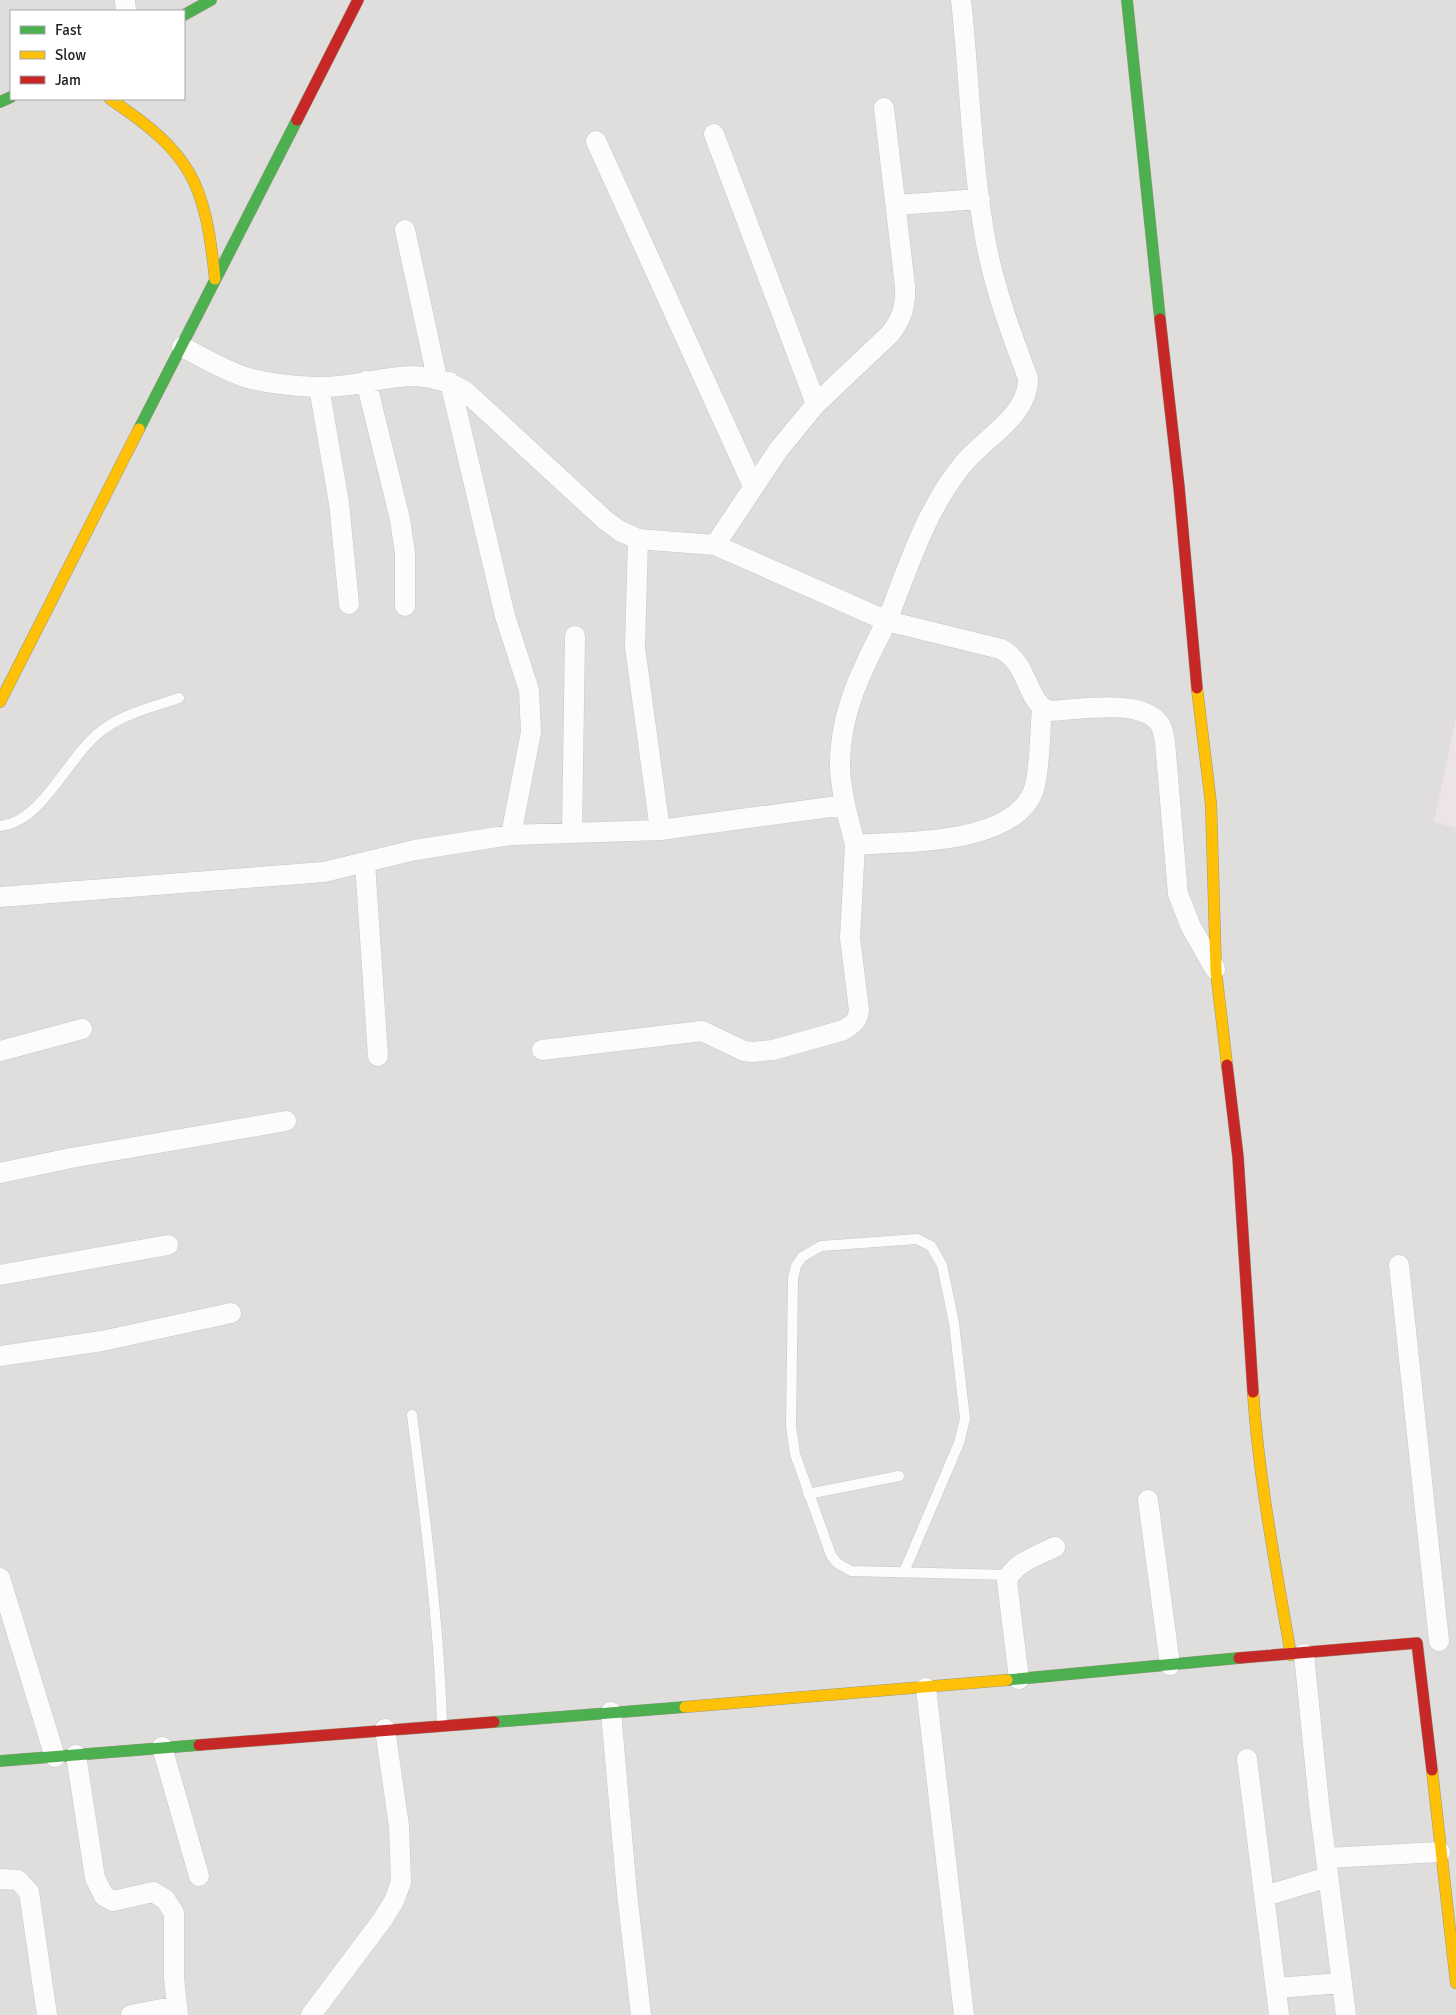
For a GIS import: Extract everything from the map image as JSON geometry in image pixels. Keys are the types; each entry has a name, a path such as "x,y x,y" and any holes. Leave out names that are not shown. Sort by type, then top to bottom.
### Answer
{"main road":[{"path":"185,13 211,0"},
{"path":"0,702 358,0"},
{"path":"1127,0 1167,390 1179,487 1190,625 1210,804 1216,971 1238,1157 1256,1433 1269,1525 1297,1655"},
{"path":"112,100 126,109 176,152 192,175 201,193 205,210 215,279"},
{"path":"0,1761 385,1729 926,1688 1417,1643 1456,1983"}],"street":[{"path":"542,1050 702,1030 744,1051 773,1050 844,1030 851,1026 858,1017 859,1010 850,938 855,845 845,805 840,767 851,695 863,666 887,621 942,493 978,447 1015,414 1028,390 1028,378 998,295 986,242 980,199 961,0"},
{"path":"715,545 779,449 816,404 890,334 899,322 904,310 905,286 884,108"},
{"path":"714,134 816,404"},
{"path":"596,141 753,486"},
{"path":"896,205 980,199"},
{"path":"405,230 504,616 530,699 531,732 511,836"},
{"path":"182,347 246,377 273,384 319,387 417,374 444,380 465,391 605,520 620,531 638,539 715,545 887,621 1001,649 1008,653 1020,666 1038,704 1042,709 1050,712 1138,709 1160,724 1165,742 1178,894 1191,927 1216,971"},
{"path":"366,381 400,519 405,554 405,606"},
{"path":"319,387 339,503 349,604"},
{"path":"638,539 635,647 660,830"},
{"path":"572,833 575,636"},
{"path":"855,845 950,837 994,828 1007,822 1028,801 1035,788 1042,709"},
{"path":"0,897 289,876 324,872 415,850 511,836 660,830 845,805"},
{"path":"365,863 378,1056"},
{"path":"0,1051 82,1029"},
{"path":"0,1172 286,1121"},
{"path":"0,1276 168,1245"},
{"path":"1400,1265 1447,1640 1417,1643"},
{"path":"0,1356 102,1341 231,1313"},
{"path":"1148,1500 1170,1665"},
{"path":"1019,1679 1007,1589 1009,1575 1021,1564 1055,1546"},
{"path":"0,1578 55,1757"},
{"path":"1297,1655 1346,2015"},
{"path":"926,1688 964,2015"},
{"path":"611,1712 627,1893 641,2015"},
{"path":"311,2015 383,1919 394,1902 401,1882 400,1826 385,1729"},
{"path":"162,1747 199,1876"},
{"path":"76,1755 92,1864 99,1889 104,1896 113,1901 153,1892 166,1898 174,1913 174,1978 178,2011 131,2015"},
{"path":"1247,1759 1279,2015"},
{"path":"1265,1896 1327,1868 1440,1852"},
{"path":"0,1879 18,1880 29,1892 46,2015"},
{"path":"1276,1988 1342,1983"}],"lane":[{"path":"0,826 19,821 28,816 78,752 102,730 119,718 179,698"},
{"path":"904,1572 959,1442 965,1419 954,1323 942,1265 935,1250 925,1242 916,1239 821,1246 802,1257 796,1266 793,1278 792,1426 794,1454 831,1555 837,1563 851,1571 1009,1575"},
{"path":"412,1415 432,1573 440,1671 442,1725"},
{"path":"808,1494 898,1476"}],"shaded area":[{"path":"0,0 1456,0 1456,2015 0,2015"},
{"path":"1456,718 1456,828 1434,822"}],"traffic: fast":[{"path":"185,14 211,0"},
{"path":"1127,0 1160,319"},
{"path":"0,102 10,97"},
{"path":"139,429 297,120"},
{"path":"1007,1680 1239,1658"},
{"path":"494,1722 685,1707"},
{"path":"0,1761 199,1745"}],"traffic: slow":[{"path":"111,100 160,137 177,155 190,173 206,218 215,279"},
{"path":"0,702 139,429"},
{"path":"1197,688 1211,804 1216,971 1227,1065"},
{"path":"1253,1392 1264,1491 1291,1655"},
{"path":"685,1707 1007,1680"},
{"path":"1432,1770 1456,1983"}],"traffic: jam":[{"path":"297,120 358,0"},
{"path":"1160,319 1179,487 1197,688"},
{"path":"1227,1065 1238,1157 1253,1392"},
{"path":"1239,1658 1417,1643 1432,1770"},
{"path":"199,1745 494,1722"}]}
